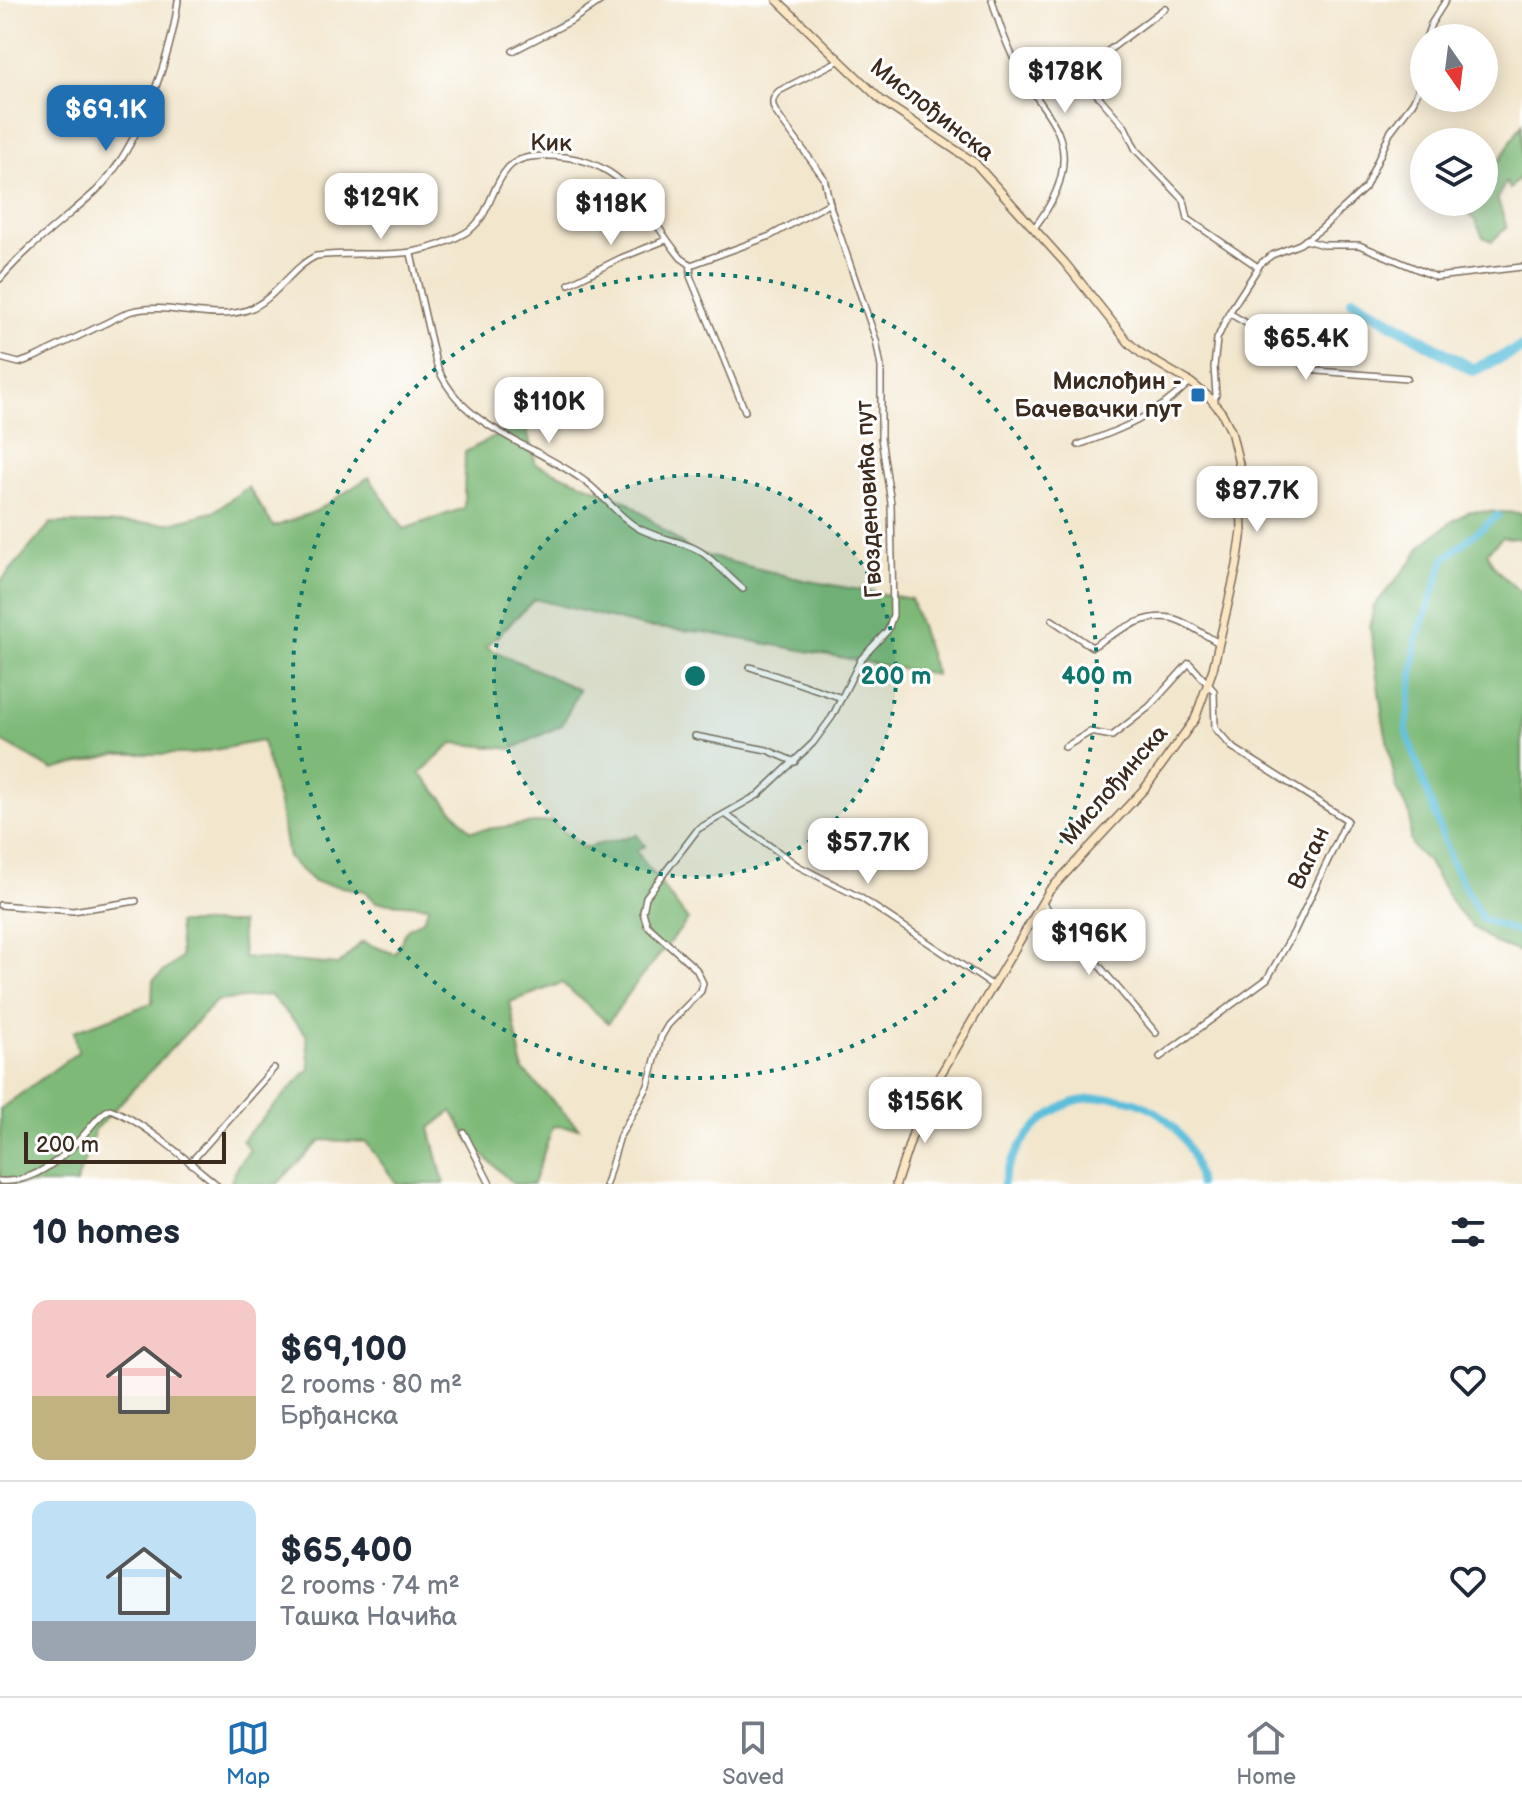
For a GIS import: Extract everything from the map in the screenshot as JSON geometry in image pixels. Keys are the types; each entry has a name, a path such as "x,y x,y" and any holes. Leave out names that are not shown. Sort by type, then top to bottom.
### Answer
{"main road":[{"name":"Мислођинска","path":"777,0 889,106 968,157 1065,263 1129,343 1190,382 1213,402 1231,431 1241,480 1241,541 1209,682 1192,725 1158,771 1056,881 1041,903 924,1106 896,1184"}],"street":[{"path":"0,279 98,189 126,150 155,89 175,22 178,0"},
{"path":"513,51 571,21 602,0"},
{"path":"992,0 1024,80 1057,129 1062,144 1063,172 1058,188 1034,229"},
{"path":"1433,24 1446,0"},
{"path":"1165,8 1092,63 1087,72 1089,81 1125,127 1136,150 1184,200 1188,219 1258,267"},
{"name":"Гвозденовића пут","path":"606,1184 620,1136 650,1081 661,1037 668,1025 701,991 703,983 696,969 647,925 643,906 646,897 692,834 758,795 795,762 832,717 861,659 888,630 891,622 890,487 879,419 881,367 878,353 824,178 777,114 772,100 779,91 840,60"},
{"path":"1213,402 1219,333 1258,267 1267,258 1305,240 1336,217 1369,183 1391,131 1410,106"},
{"name":"Кик","path":"0,358 19,363 51,351 129,312 142,309 217,315 247,310 262,302 316,256 411,254 457,237 472,228 484,215 509,165 529,157 552,156 574,160 595,165 610,173 633,190 666,240 691,265"},
{"path":"745,411 690,276 691,265 780,232 830,203"},
{"path":"569,284 666,240"},
{"path":"1305,240 1323,245 1359,245 1436,277 1522,267"},
{"path":"411,254 436,363 442,379 464,405 509,438 586,482 636,527 697,550 743,589"},
{"path":"1229,313 1268,336 1303,365 1318,371 1407,378"},
{"path":"1078,445 1123,430 1148,416 1190,382"},
{"path":"1052,620 1092,647 1117,631 1159,616 1181,621 1219,643"},
{"path":"1065,747 1090,732 1112,736 1149,707 1189,663 1209,682"},
{"path":"750,667 842,698"},
{"name":"Ваган","path":"1160,1057 1267,979 1294,932 1347,820 1232,747 1215,728 1214,691 1209,682"},
{"path":"695,736 767,750 795,762"},
{"path":"725,814 798,866 861,898 992,985"},
{"path":"0,905 73,911 136,901"},
{"path":"1041,903 1075,937 1156,1033"},
{"path":"190,1163 274,1068"},
{"path":"0,1181 24,1180 43,1170 88,1131 98,1115 110,1109 125,1114 216,1184"},
{"path":"464,1133 490,1184"}],"green space":[{"path":"1522,124 1522,174 1510,189 1506,182 1498,196 1499,161"},
{"path":"1498,201 1507,227 1492,241 1483,237 1471,216 1498,216"},
{"path":"524,421 536,464 628,502 692,552 803,580 911,599 936,675 703,632 645,627 535,599 486,647 579,690 562,725 512,749 453,743 420,773 471,831 551,821 584,848 637,835 645,846 636,851 688,920 608,1023 562,983 510,1002 523,1070 579,1128 553,1126 533,1184 513,1184 471,1143 452,1111 430,1128 444,1184 397,1184 366,1142 321,1140 277,1184 230,1184 238,1164 250,1150 242,1140 310,1068 306,1034 270,995 216,1001 95,1130 76,1184 0,1184 0,1109 78,1052 74,1031 152,1003 153,980 181,958 178,923 241,923 243,957 338,965 362,942 395,954 407,929 423,920 429,906 376,902 365,891 314,882 288,858 279,804 262,741 193,754 116,754 53,770 0,740 0,582 51,523 170,523 213,512 248,487 274,527 316,511 369,477 404,529 464,508 465,452"},
{"path":"1470,511 1522,513 1522,539 1503,537 1487,552 1497,569 1522,594 1522,953 1493,942 1471,925 1456,909 1427,861 1414,849 1410,840 1410,814 1397,791 1370,627 1374,606 1421,546"}],"waterway":[{"path":"554,38 611,0"},
{"path":"1353,300 1473,370 1522,348"},
{"path":"1498,515 1445,558 1417,639 1406,731 1451,861 1482,919 1522,934"},
{"path":"1003,1184 1020,1146 1038,1125 1060,1108 1076,1101 1098,1098 1135,1102 1166,1119 1179,1132 1188,1148 1199,1184"}],"place":[{"name":"Мислођин - Бачевачки пут","path":"1198,395"}]}
